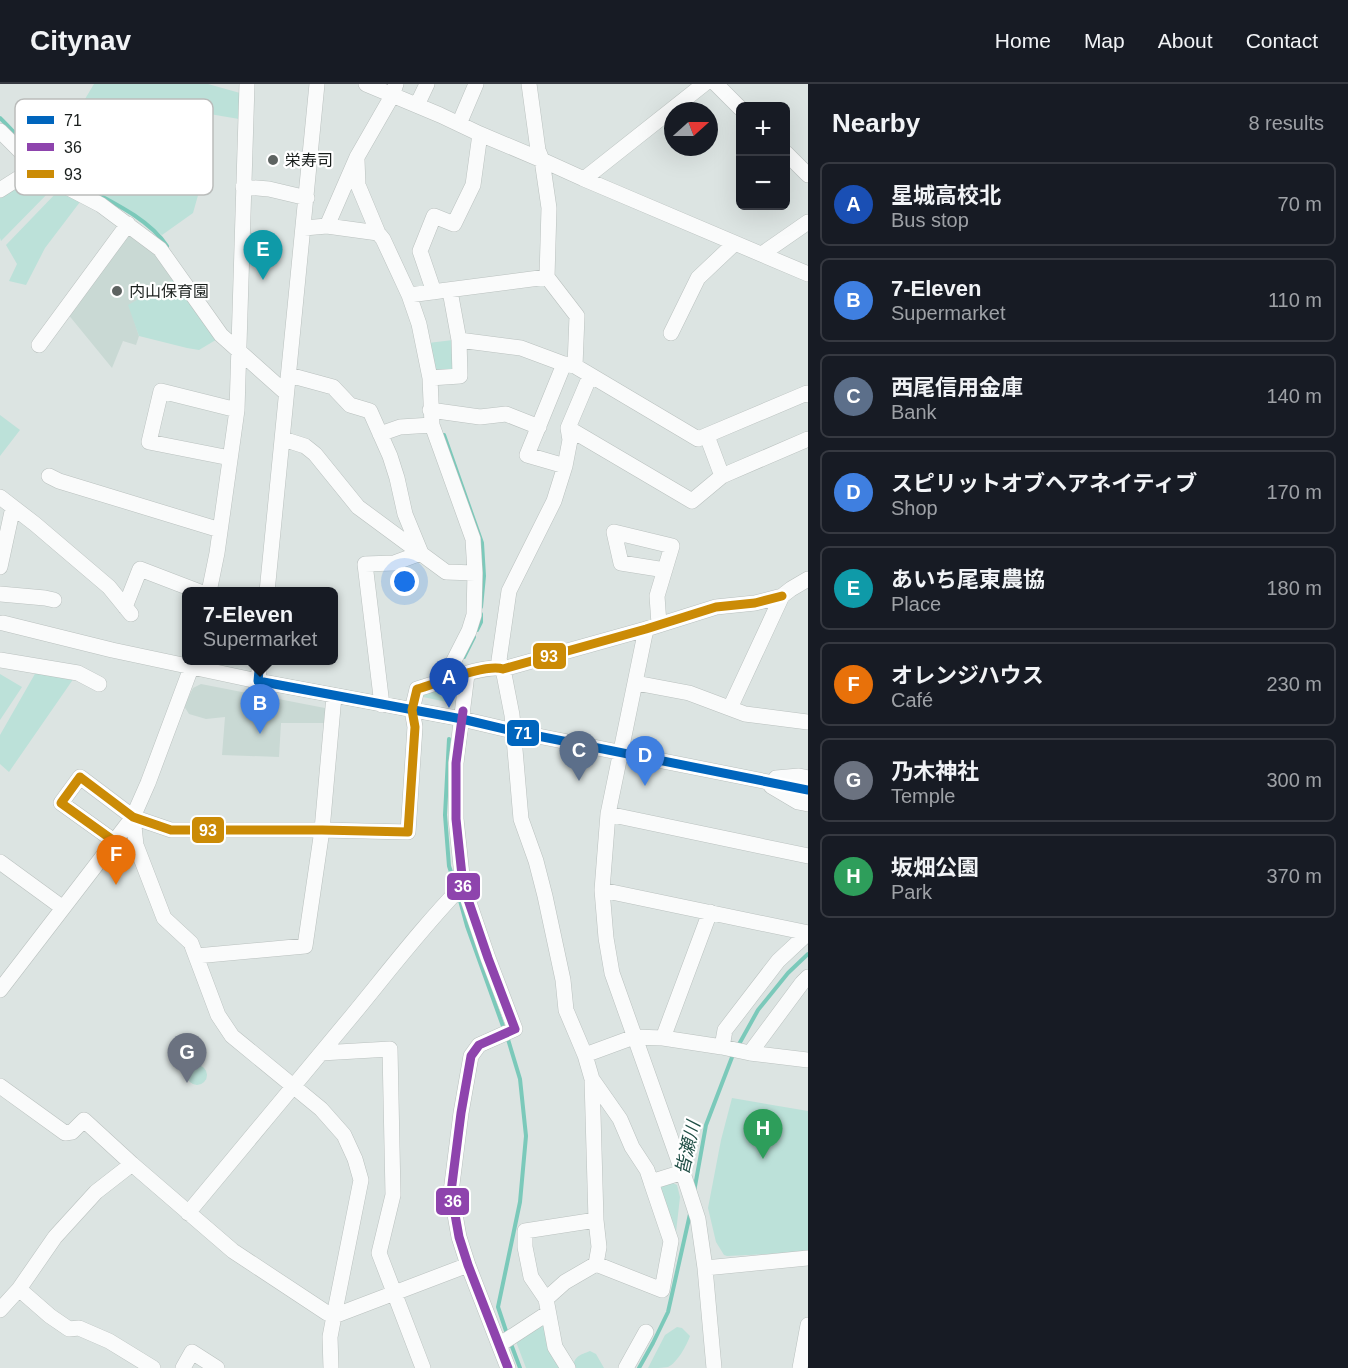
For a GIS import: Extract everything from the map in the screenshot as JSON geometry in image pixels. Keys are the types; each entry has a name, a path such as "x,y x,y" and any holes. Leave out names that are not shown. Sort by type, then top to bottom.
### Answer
{"street":[{"path":"210,587 237,410 247,84"},
{"path":"267,587 317,84"},
{"path":"366,84 394,90 417,105 480,135 808,274"},
{"path":"417,105 427,84"},
{"path":"459,124 476,84"},
{"path":"530,84 538,150 543,160 549,208 547,277 577,316 570,365 527,455 565,466"},
{"path":"584,179 704,84"},
{"path":"716,84 736,103"},
{"path":"327,226 357,157 394,90"},
{"path":"0,130 15,145"},
{"path":"434,292 420,251 434,216 454,224 472,185 480,135"},
{"path":"789,156 808,175"},
{"path":"357,157 358,185 378,233 383,239 409,296 419,324 430,378 431,417 472,539 475,573 474,615 469,631 443,682"},
{"path":"0,190 15,180"},
{"path":"243,187 269,189 307,198"},
{"path":"82,195 101,205 160,249 221,335 286,393"},
{"path":"762,254 808,222"},
{"path":"39,345 128,224"},
{"path":"304,228 327,226 378,233"},
{"path":"671,333 698,278 735,243"},
{"path":"409,296 547,277"},
{"path":"430,378 459,376 459,340 450,291"},
{"path":"459,340 521,348 570,365 699,439 807,393 808,395"},
{"path":"289,375 333,387 350,405 370,411 397,478 405,514 421,553"},
{"path":"505,1341 547,1306 566,1282 596,1264 599,1247 596,1220 592,1079 585,1055 566,1010 563,980 545,896 522,819 512,715 499,660 509,591 554,501 570,440 568,428 590,376"},
{"path":"230,458 149,442 161,391 237,410"},
{"path":"380,434 431,417 480,417 507,414 539,427"},
{"path":"568,428 692,501 722,476 808,439"},
{"path":"707,436 722,476"},
{"path":"283,439 305,446 315,454 358,507 414,550 446,572 475,573"},
{"path":"49,476 220,530"},
{"path":"0,497 109,587 128,611 140,569 189,587"},
{"path":"0,567 13,507"},
{"path":"382,705 365,564 394,563 421,553"},
{"path":"665,570 657,596 653,626 636,683 608,814 602,890 612,973 698,1219 714,1368"},
{"path":"114,841 62,803 80,777 133,817 171,830 408,832 415,728 412,710 417,689 496,667 502,669 716,607 755,603 782,596 808,579"},
{"path":"0,594 54,600"},
{"path":"730,708 782,596"},
{"path":"3,623 112,650 182,662"},
{"path":"0,660 78,673 99,684"},
{"path":"0,990 133,817 193,665"},
{"path":"197,665 258,681 462,719 758,779 799,776 804,785"},
{"path":"258,681 260,665"},
{"path":"468,674 456,763 458,891 516,1029 479,1045 471,1056 451,1192 459,1237 468,1265 505,1341 508,1368"},
{"path":"636,683 689,693 745,714 808,722"},
{"path":"196,956 306,946 322,830 334,696"},
{"path":"758,779 798,802 808,804"},
{"path":"608,814 808,856"},
{"path":"133,817 136,845 164,918 191,943 218,1015 232,1036 321,1109 344,1136 356,1159 361,1180 330,1337 331,1368"},
{"path":"0,862 63,908"},
{"path":"602,890 808,933"},
{"path":"188,1213 412,942 458,891"},
{"path":"663,1038 711,912"},
{"path":"722,1047 726,1030 778,961 808,933"},
{"path":"750,1053 808,977"},
{"path":"585,1055 634,1036 663,1038 808,1060"},
{"path":"321,1053 390,1049 393,1195 380,1253 423,1368"},
{"path":"592,1079 620,1119 632,1147 647,1170 671,1241 662,1290 596,1264"},
{"path":"0,1086 65,1133 72,1132 84,1120 233,1251 334,1316 468,1265"},
{"path":"0,1311 19,1289 55,1237 96,1192 132,1164"},
{"path":"651,1182 683,1172"},
{"path":"568,1368 555,1347 547,1306 531,1277 525,1247 525,1231 596,1220"},
{"path":"705,1268 808,1258"},
{"path":"19,1289 69,1329 79,1328 109,1341 153,1368"},
{"path":"800,1368 808,1325"},
{"path":"626,1368 646,1332"},
{"path":"183,1368 192,1352 217,1368"}],"shaded area":[{"name":"内山保育園","path":"134,231 158,253 176,278 129,305 139,336 136,345 123,341 112,368 67,313 124,233"},
{"path":"201,684 330,709 328,723 281,723 279,757 222,755 225,717 206,719 189,714 184,706 193,688"}],"green space":[{"path":"94,84 208,84 240,93 239,119 213,115 213,99 85,99"},
{"path":"15,187 15,195 46,195 1,241 0,197"},
{"path":"54,195 74,195 83,198 45,248 26,285 9,281 17,264 6,245"},
{"path":"103,195 198,195 193,213 162,235 130,211"},
{"path":"176,278 219,338 199,350 139,336 128,305"},
{"path":"453,340 454,371 435,373 428,343"},
{"path":"0,415 20,430 0,456"},
{"path":"36,672 74,678 9,772 0,764 0,735"},
{"path":"0,674 22,687 0,720"},
{"path":"450,684 447,702 423,697 421,694"},
{"path":"197,1065 204,1068 207,1075 204,1082 197,1085 190,1082 187,1075 190,1068"},
{"path":"732,1098 808,1111 808,1252 727,1256 716,1242 708,1208"},
{"path":"671,1182 677,1185 680,1197 675,1241 659,1194 661,1185"},
{"path":"542,1320 562,1368 526,1368 515,1339"},
{"path":"677,1327 682,1328 690,1336 678,1358 668,1367 648,1368 665,1335"},
{"path":"590,1351 596,1354 604,1368 573,1368 576,1358"}],"waterway":[{"path":"0,118 15,133"},
{"path":"98,195 133,214 158,234 167,246"},
{"path":"444,435 482,543 484,576 481,607"},
{"path":"477,630 481,622 481,614"},
{"path":"464,657 474,637"},
{"path":"449,739 445,815 449,866 456,887"},
{"path":"459,897 504,1029"},
{"name":"皆瀬川","path":"738,1046 758,1010 788,973 808,954"},
{"path":"507,1036 520,1079 526,1136 520,1202 498,1307 507,1334"},
{"name":"皆瀬川","path":"694,1192 706,1125 734,1052"},
{"name":"皆瀬川","path":"639,1368 668,1312 690,1214"},
{"path":"511,1344 520,1368"}],"transit line":[{"name":"93","path":"114,841 61,803 80,777 133,817 171,830 408,832 415,727 412,710 417,689 473,671 503,669 716,607 755,603 782,596"},
{"name":"71","path":"260,665 258,681 462,719 808,790"},
{"name":"36","path":"463,711 456,763 456,819 463,885 515,1029 479,1045 471,1056 451,1192 459,1237 468,1265 508,1368"}],"place":[{"name":"栄寿司","path":"273,160"},
{"name":"あいち尾東農協","path":"263,280"},
{"name":"内山保育園","path":"117,291"},
{"name":"星城高校北","path":"449,708"},
{"name":"7-Eleven","path":"260,734"},
{"name":"西尾信用金庫","path":"579,781"},
{"name":"スピリットオブヘアネイティブ","path":"645,786"},
{"name":"オレンジハウス","path":"116,885"},
{"name":"乃木神社","path":"187,1083"},
{"name":"坂畑公園","path":"763,1159"}]}
